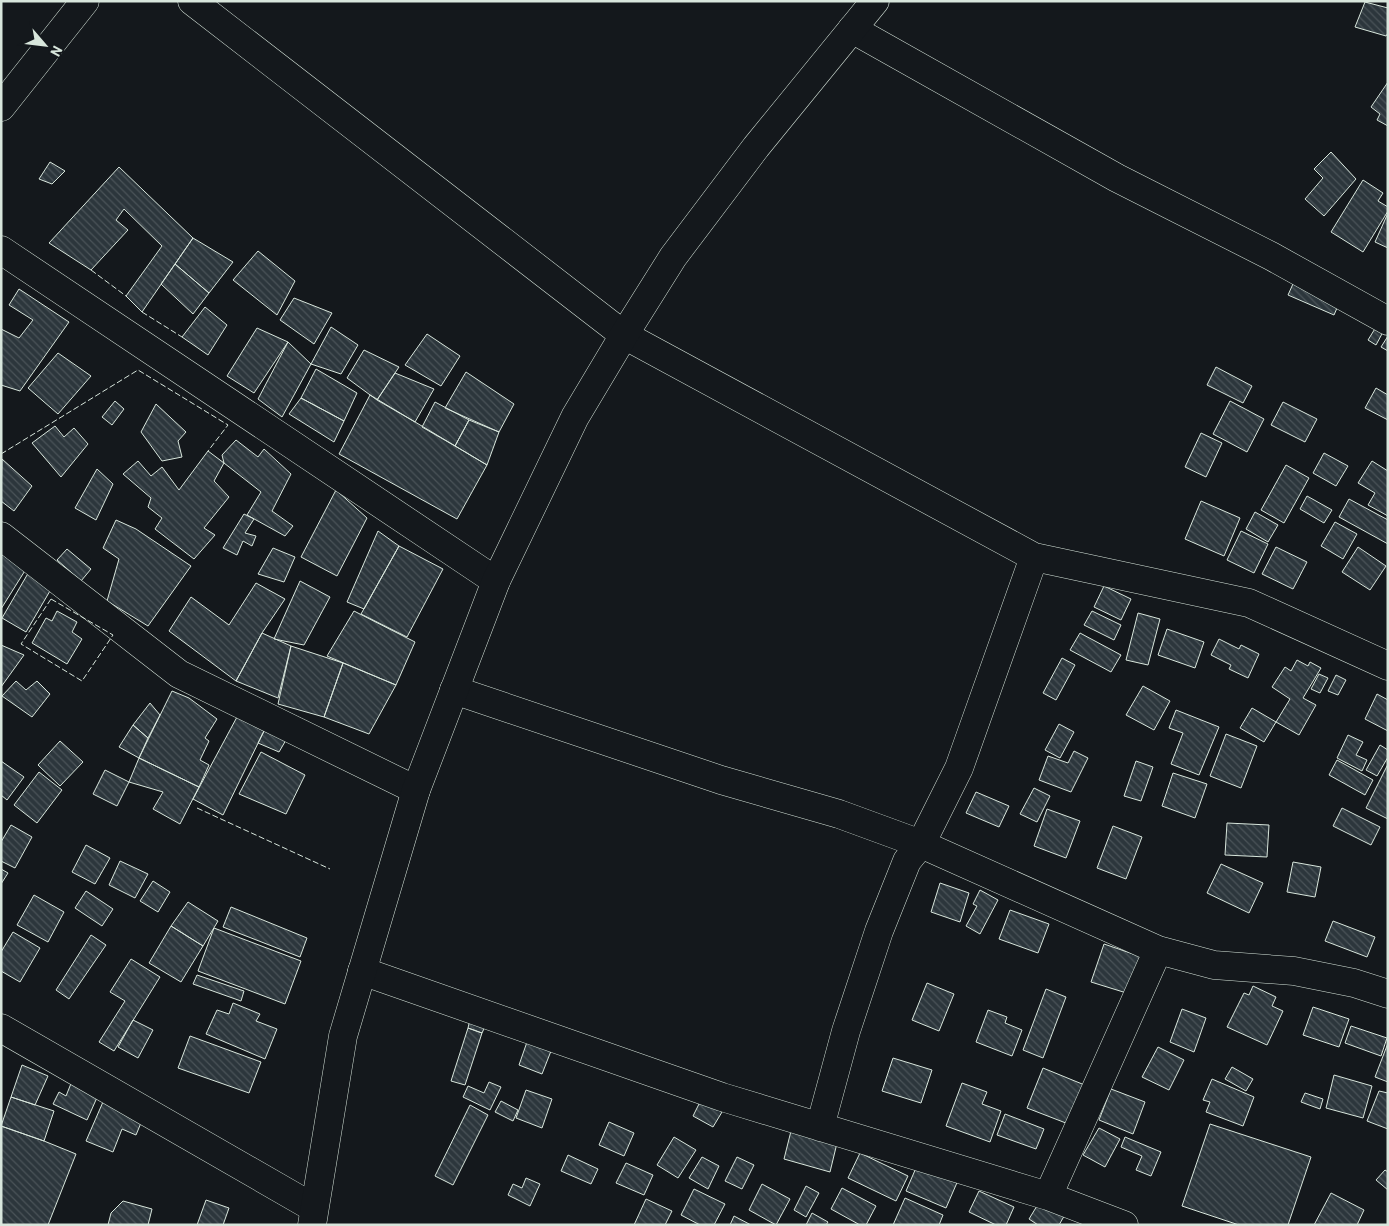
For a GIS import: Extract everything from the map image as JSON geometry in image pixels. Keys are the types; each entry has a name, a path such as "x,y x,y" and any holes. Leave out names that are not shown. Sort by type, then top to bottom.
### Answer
{"street":[{"path":"1,107 84,1"},
{"path":"192,1 624,335 1034,557 1249,604 1388,666"},
{"path":"1,1028 313,1216 343,1036 416,790 496,581 576,417 673,257 756,147 875,1"},
{"path":"852,29 1117,178 1271,256 1388,321"},
{"path":"1,250 496,581"},
{"path":"1,536 179,674 416,790"},
{"path":"820,1127 846,1031 879,931 907,862 921,844 959,768 1034,557"},
{"path":"454,690 721,780 839,814 921,844 1158,950 1214,965 1294,971 1354,983 1388,994"},
{"path":"1048,1196 1158,950"},
{"path":"362,971 722,1097 1048,1196 1124,1225"}],"building":[{"path":"1365,2 1388,8 1388,33 1386,36 1355,27"},
{"path":"1388,82 1388,126 1377,120 1380,114 1371,107"},
{"path":"1331,152 1356,179 1324,216 1305,199 1323,178 1314,169"},
{"path":"50,162 65,171 52,184 39,179"},
{"path":"119,167 193,238 142,312 126,296 162,246 124,209 116,220 128,230 91,270 49,243"},
{"path":"1363,180 1383,193 1378,201 1388,207 1388,211 1363,252 1331,232"},
{"path":"1388,213 1388,248 1375,242"},
{"path":"193,238 233,262 209,293 175,264"},
{"path":"258,251 295,281 277,315 233,280"},
{"path":"175,264 209,293 193,314 161,284"},
{"path":"1297,275 1343,294 1334,315 1288,295"},
{"path":"19,289 69,322 20,391 1,385 1,329 19,338 33,320 9,305"},
{"path":"294,298 332,313 314,344 280,320"},
{"path":"205,307 227,325 208,355 182,337"},
{"path":"331,327 358,345 341,374 311,364"},
{"path":"1376,327 1383,332 1376,345 1368,340"},
{"path":"257,328 288,342 254,393 227,376"},
{"path":"427,334 460,356 441,386 405,365"},
{"path":"1388,336 1388,351 1381,347"},
{"path":"288,342 311,364 282,417 258,399"},
{"path":"364,350 399,367 377,400 347,378"},
{"path":"58,353 91,376 58,414 28,388"},
{"path":"1216,367 1252,386 1243,403 1207,385"},
{"path":"316,369 357,393 344,421 301,398"},
{"path":"466,372 514,404 499,432 445,408"},
{"path":"395,373 434,389 415,422 377,400"},
{"path":"1376,388 1388,395 1388,420 1365,408"},
{"path":"370,395 487,465 457,519 339,454"},
{"path":"301,398 344,421 334,442 289,414"},
{"path":"115,401 124,409 112,425 102,417"},
{"path":"1230,401 1264,419 1247,452 1213,434"},
{"path":"435,402 469,420 455,446 422,427"},
{"path":"1283,402 1317,419 1305,442 1271,425"},
{"path":"156,404 186,432 178,441 182,457 162,461 141,432"},
{"path":"469,420 499,432 487,465 455,446"},
{"path":"55,426 64,437 74,428 88,444 61,477 32,443"},
{"path":"1201,433 1222,443 1206,477 1185,467"},
{"path":"236,440 258,457 264,449 291,474 272,511 293,526 285,536 247,515 261,492 224,463 222,455"},
{"path":"208,451 224,463 214,481 229,497 204,528 215,535 194,559 155,529 162,518 148,507 151,498 123,474 138,461 151,476 162,467 179,490"},
{"path":"1324,453 1348,466 1336,486 1313,473"},
{"path":"2,459 32,486 14,511 1,501"},
{"path":"1372,461 1388,471 1388,516 1368,505 1375,493 1358,483"},
{"path":"1286,465 1309,478 1284,523 1261,510"},
{"path":"97,469 113,484 96,520 75,508"},
{"path":"336,490 367,518 337,576 301,557"},
{"path":"1307,496 1332,510 1324,523 1300,509"},
{"path":"1349,499 1388,520 1388,544 1339,517"},
{"path":"1201,501 1240,518 1224,556 1185,539"},
{"path":"1255,512 1278,525 1268,542 1246,529"},
{"path":"244,514 254,519 245,533 256,536 252,546 243,541 237,555 223,548"},
{"path":"116,520 136,529 191,566 148,626 107,601 119,559 103,548"},
{"path":"1335,522 1357,534 1343,559 1321,546"},
{"path":"378,531 399,546 364,609 347,602"},
{"path":"1241,531 1268,544 1254,573 1227,560"},
{"path":"399,546 443,569 407,637 361,614"},
{"path":"1276,547 1307,562 1293,589 1262,574"},
{"path":"1358,547 1386,566 1370,590 1342,572"},
{"path":"273,548 295,557 284,582 258,574"},
{"path":"67,549 91,569 81,581 57,560"},
{"path":"1,554 26,569 1,609"},
{"path":"30,570 54,584 26,632 2,618"},
{"path":"300,581 330,597 304,645 274,639"},
{"path":"256,583 285,599 262,633 236,681 169,631 191,597 229,625"},
{"path":"1104,586 1131,599 1121,620 1094,607"},
{"path":"57,611 77,622 72,632 82,639 67,664 32,643 46,618 52,621"},
{"path":"354,611 415,642 396,685 327,656"},
{"path":"1092,611 1121,625 1114,640 1084,625"},
{"path":"1138,613 1160,619 1148,665 1126,660"},
{"path":"1167,629 1204,642 1195,668 1158,655"},
{"path":"262,633 291,646 278,698 236,681"},
{"path":"1080,633 1121,655 1111,672 1070,650"},
{"path":"1219,639 1239,649 1241,645 1259,654 1248,678 1229,669 1231,665 1211,655"},
{"path":"1,645 24,655 1,687"},
{"path":"291,646 343,663 324,717 278,704"},
{"path":"1062,658 1075,665 1056,700 1043,693"},
{"path":"1297,660 1308,666 1310,662 1321,668 1303,698 1316,705 1299,735 1276,722 1290,699 1272,687 1285,667 1291,671"},
{"path":"343,663 396,685 369,734 324,717"},
{"path":"1319,674 1328,678 1320,693 1311,689"},
{"path":"1336,675 1346,680 1338,695 1328,691"},
{"path":"16,681 26,690 37,681 50,694 32,717 2,696"},
{"path":"1143,686 1170,701 1154,730 1126,715"},
{"path":"172,691 189,698 217,719 205,738 209,741 200,760 209,765 199,787 139,758"},
{"path":"1377,694 1388,700 1388,731 1365,719"},
{"path":"150,703 160,715 148,738 133,725"},
{"path":"1252,708 1276,722 1264,742 1240,728"},
{"path":"1176,710 1219,727 1199,775 1171,764 1183,733 1169,728"},
{"path":"237,717 264,731 223,815 193,799"},
{"path":"1059,724 1074,732 1060,758 1045,750"},
{"path":"133,725 148,738 139,758 119,747"},
{"path":"264,731 286,740 279,752 258,743"},
{"path":"1226,734 1257,746 1241,788 1210,776"},
{"path":"1348,735 1363,742 1356,755 1367,760 1362,771 1337,758"},
{"path":"60,741 83,762 60,786 38,765"},
{"path":"1380,745 1388,750 1388,757 1377,776 1366,770"},
{"path":"1074,751 1088,758 1071,792 1039,780 1048,756 1068,763"},
{"path":"261,752 305,775 286,814 239,794"},
{"path":"139,758 199,787 180,824 153,809 163,792 129,782"},
{"path":"1337,760 1373,780 1365,795 1329,775"},
{"path":"1,761 24,777 7,800 1,795"},
{"path":"1136,761 1153,767 1141,801 1124,796"},
{"path":"1388,764 1388,819 1366,808"},
{"path":"105,770 129,782 117,806 93,794"},
{"path":"39,772 62,790 37,823 14,805"},
{"path":"1173,773 1207,784 1195,818 1162,806"},
{"path":"1034,788 1050,796 1037,822 1020,814"},
{"path":"976,792 1009,806 999,827 966,813"},
{"path":"1342,808 1380,827 1371,845 1333,826"},
{"path":"1047,809 1080,821 1066,858 1034,846"},
{"path":"1227,823 1269,825 1267,857 1225,855"},
{"path":"11,825 32,837 15,868 1,861 1,842"},
{"path":"1113,826 1142,837 1126,879 1097,868"},
{"path":"86,845 110,858 95,884 72,872"},
{"path":"120,861 148,874 135,898 109,885"},
{"path":"1293,862 1321,867 1315,897 1287,892"},
{"path":"1221,864 1263,883 1249,913 1207,893"},
{"path":"1,869 8,873 1,884"},
{"path":"153,881 170,892 158,912 140,901"},
{"path":"940,883 969,893 960,922 931,912"},
{"path":"980,890 998,900 980,934 966,926 977,906 973,904"},
{"path":"86,891 113,909 102,926 75,908"},
{"path":"34,895 64,912 48,942 17,925"},
{"path":"188,902 218,921 203,946 171,926"},
{"path":"231,907 307,938 300,957 223,927"},
{"path":"1010,910 1049,924 1038,953 999,939"},
{"path":"1333,921 1375,937 1367,957 1325,941"},
{"path":"171,926 203,946 181,982 149,963"},
{"path":"214,928 301,961 285,1004 198,971"},
{"path":"13,932 40,948 20,982 1,971 1,952"},
{"path":"91,935 106,945 69,999 56,990"},
{"path":"1104,944 1145,958 1133,995 1091,982"},
{"path":"131,959 160,977 114,1051 99,1042 125,1001 110,992"},
{"path":"197,975 244,991 241,1001 193,984"},
{"path":"927,983 954,994 939,1031 912,1020"},
{"path":"1253,986 1276,997 1272,1006 1283,1011 1267,1045 1227,1027 1244,993 1249,995"},
{"path":"1046,989 1066,997 1043,1058 1023,1050"},
{"path":"233,1003 260,1014 256,1021 277,1029 265,1059 206,1034 217,1010 229,1014"},
{"path":"1313,1007 1349,1019 1339,1047 1303,1035"},
{"path":"1182,1009 1206,1018 1194,1052 1170,1042"},
{"path":"988,1010 1007,1017 1005,1023 1022,1030 1012,1056 976,1042"},
{"path":"471,1015 488,1020 482,1033 468,1028"},
{"path":"133,1020 153,1030 138,1058 118,1047"},
{"path":"1351,1026 1387,1038 1381,1056 1345,1043"},
{"path":"468,1028 482,1033 465,1085 451,1081"},
{"path":"190,1036 261,1062 249,1093 178,1068"},
{"path":"527,1042 551,1051 542,1074 519,1065"},
{"path":"1388,1043 1388,1082 1375,1077"},
{"path":"1158,1047 1184,1060 1169,1090 1142,1077"},
{"path":"893,1058 932,1070 921,1103 882,1091"},
{"path":"22,1065 48,1076 35,1105 11,1097"},
{"path":"1232,1067 1253,1079 1246,1091 1225,1079"},
{"path":"1043,1068 1087,1086 1071,1125 1027,1108"},
{"path":"1334,1075 1372,1086 1363,1118 1326,1108"},
{"path":"1212,1079 1254,1097 1243,1126 1206,1112 1210,1102 1203,1100"},
{"path":"72,1081 99,1093 87,1120 53,1104 59,1092 66,1096"},
{"path":"489,1082 501,1087 490,1110 463,1097 468,1086 484,1093"},
{"path":"962,1083 987,1092 982,1104 1001,1111 990,1142 946,1126"},
{"path":"1111,1089 1145,1102 1133,1134 1099,1120"},
{"path":"526,1090 552,1099 542,1128 516,1118"},
{"path":"1379,1091 1388,1093 1388,1129 1367,1121"},
{"path":"1305,1093 1323,1099 1320,1109 1301,1102"},
{"path":"106,1095 145,1113 136,1135 122,1129 113,1152 86,1141"},
{"path":"11,1097 54,1111 44,1141 1,1126"},
{"path":"701,1100 722,1112 713,1127 693,1116"},
{"path":"501,1101 518,1110 513,1121 495,1112"},
{"path":"470,1105 488,1115 453,1185 435,1176"},
{"path":"1005,1114 1044,1129 1036,1149 997,1135"},
{"path":"609,1122 634,1133 624,1156 599,1145"},
{"path":"1210,1124 1311,1157 1288,1225 1239,1225 1182,1206"},
{"path":"1,1126 76,1154 48,1225 1,1225"},
{"path":"1099,1128 1120,1139 1105,1167 1083,1155"},
{"path":"791,1131 837,1143 830,1172 784,1159"},
{"path":"674,1137 696,1150 678,1178 657,1165"},
{"path":"1125,1137 1161,1152 1151,1176 1136,1170 1142,1156 1121,1147"},
{"path":"860,1153 908,1176 896,1201 848,1178"},
{"path":"568,1155 598,1169 591,1184 561,1171"},
{"path":"702,1157 719,1166 708,1189 689,1178"},
{"path":"737,1157 754,1165 742,1189 725,1181"},
{"path":"919,1161 959,1178 946,1208 906,1191"},
{"path":"626,1163 653,1175 644,1195 616,1183"},
{"path":"1385,1170 1388,1172 1388,1190 1376,1180"},
{"path":"526,1178 540,1184 530,1206 508,1195 513,1184 522,1188"},
{"path":"762,1184 790,1199 776,1225 749,1210"},
{"path":"806,1186 819,1193 806,1217 794,1210"},
{"path":"842,1188 876,1206 866,1225 860,1225 831,1209"},
{"path":"694,1189 725,1204 714,1225 700,1225 681,1215"},
{"path":"979,1191 1014,1207 1006,1225 996,1225 969,1212"},
{"path":"1331,1193 1364,1210 1357,1225 1314,1225"},
{"path":"1043,1196 1067,1211 1059,1225 1038,1225 1029,1219"},
{"path":"905,1198 943,1215 939,1225 893,1225"},
{"path":"646,1199 672,1211 665,1225 634,1225"},
{"path":"206,1200 229,1208 223,1225 197,1225"},
{"path":"123,1201 152,1209 148,1225 108,1225 111,1213"},
{"path":"812,1213 828,1222 826,1225 806,1225"},
{"path":"734,1216 751,1225 730,1225"}],"fence":[{"path":"91,270 126,296"},
{"path":"142,312 182,337"},
{"path":"1,454 138,370 228,425 208,451"},
{"path":"51,599 113,635 82,681 21,644 51,599"},
{"path":"197,808 330,869"}]}
